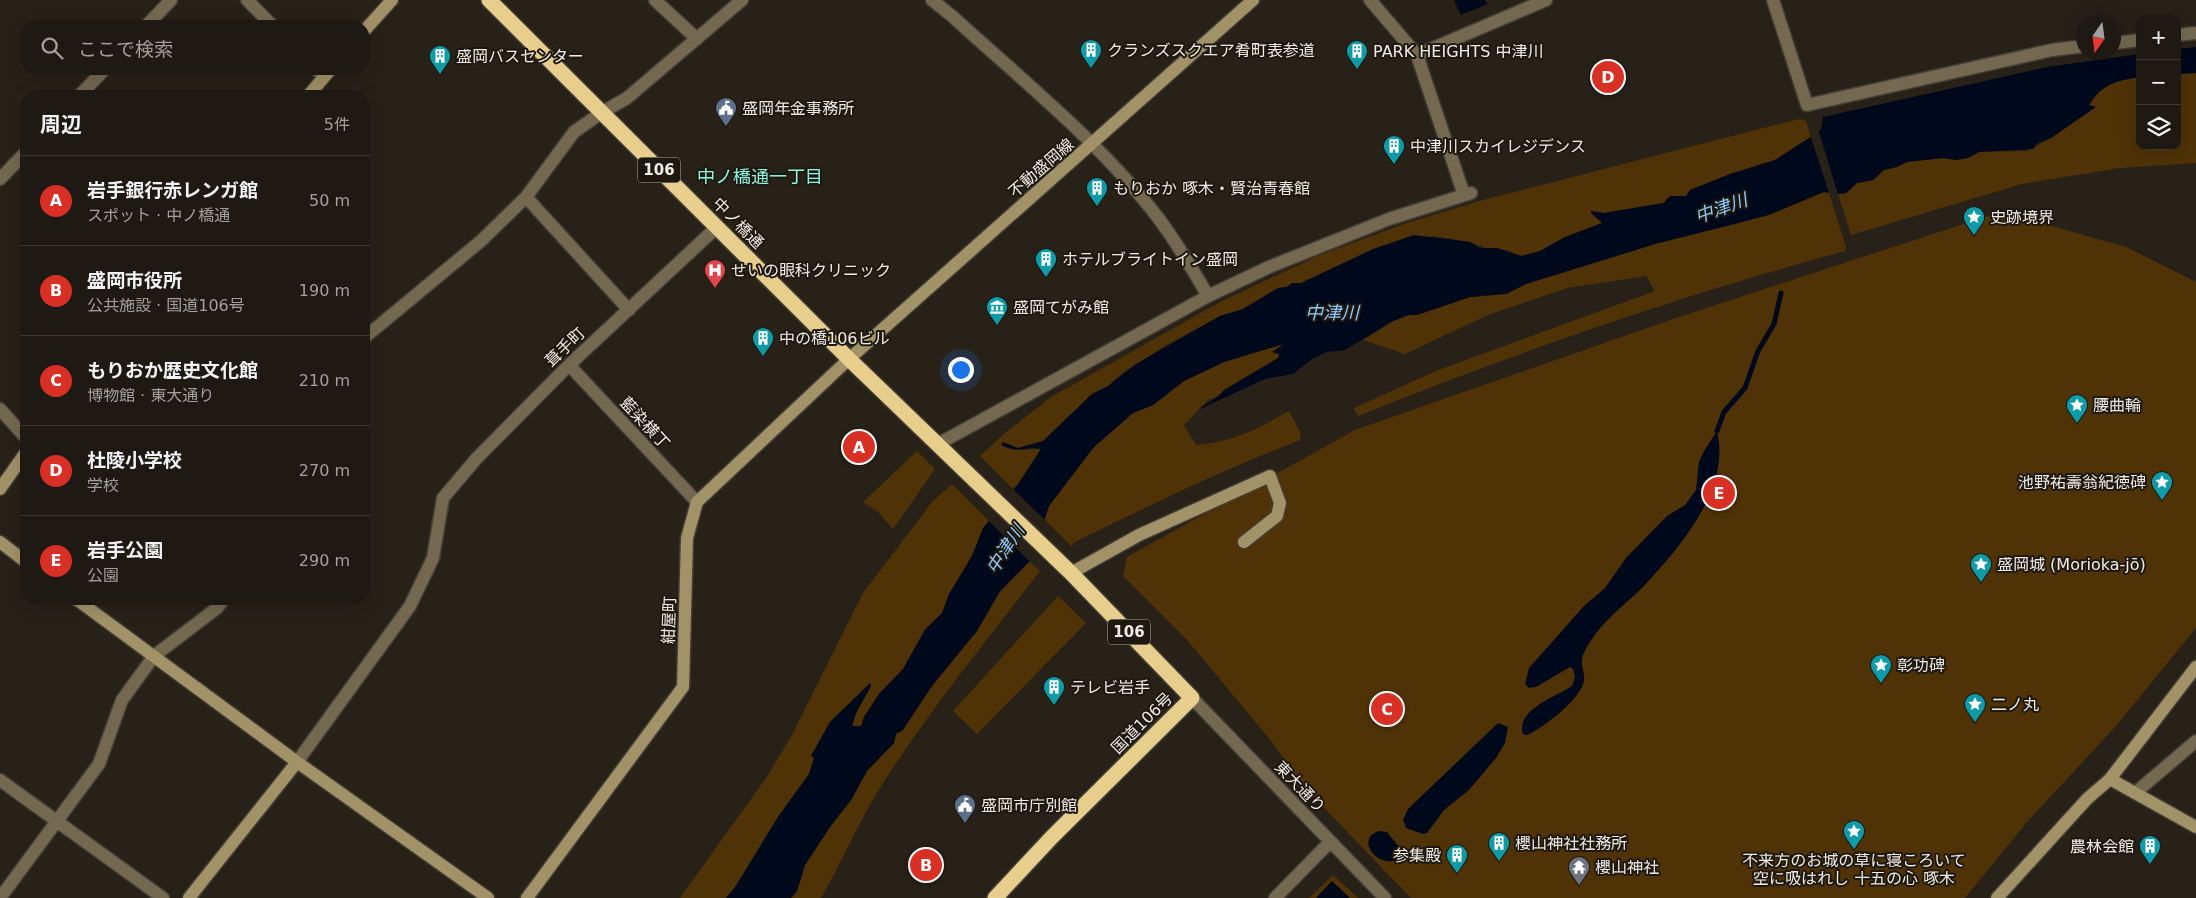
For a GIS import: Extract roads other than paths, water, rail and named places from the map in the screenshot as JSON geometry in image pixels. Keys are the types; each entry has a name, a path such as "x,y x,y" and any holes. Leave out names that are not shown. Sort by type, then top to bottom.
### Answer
{"highway":[{"name":"中ノ橋通","path":"488,0 849,359 963,469"},
{"name":"国道106号","path":"963,469 1071,573 1192,698 1059,830 995,898"}],"street":[{"path":"152,20 171,0"},
{"path":"247,0 267,20"},
{"path":"370,24 392,0"},
{"path":"655,0 697,39"},
{"path":"370,333 482,240 526,197 574,132 601,112 628,98 742,0"},
{"path":"932,0 952,16 1092,145 1158,218 1208,296"},
{"name":"不動盛岡線","path":"849,359 1253,0"},
{"path":"938,444 1208,296 1326,243 1390,219 1467,194 1417,55 1370,0"},
{"path":"1417,55 1546,0"},
{"path":"1773,0 1808,105 2052,50 2076,47"},
{"path":"2181,35 2196,33"},
{"path":"2121,42 2136,40"},
{"path":"85,90 99,75"},
{"path":"312,90 321,75"},
{"path":"0,180 20,158"},
{"path":"526,197 629,310"},
{"name":"葺手町","path":"297,762 410,606 433,558 443,498 476,459 569,365 717,227"},
{"path":"697,502 849,359"},
{"name":"藍染横丁","path":"569,365 697,502"},
{"path":"0,409 20,431"},
{"path":"0,489 20,461"},
{"path":"1071,573 1139,536 1270,476 1280,502 1277,516 1244,542"},
{"name":"紺屋町","path":"527,898 683,687 687,538 697,502"},
{"path":"0,542 20,557"},
{"path":"84,605 297,762 488,898"},
{"path":"0,898 99,764 122,700 154,656 219,605"},
{"path":"2000,897 2087,799 2110,779 2196,667"},
{"name":"東大通り","path":"1192,698 1384,898"},
{"path":"2135,793 2196,741"},
{"path":"189,898 297,762"},
{"path":"2110,779 2196,827"},
{"path":"0,780 164,898"},
{"path":"1275,898 1330,842"}],"water":[{"path":"1454,0 1485,0 1487,4 1461,15"},
{"path":"2196,47 2196,73 2181,74 2181,49"},
{"name":"中津川","path":"2136,55 2136,78 2117,82 2099,92 2089,105 2096,107 2051,138 2038,143 2033,149 1979,152 1968,158 1956,160 1943,158 1907,162 1884,170 1873,180 1857,183 1846,193 1824,192 1769,215 1655,244 1526,284 1506,294 1470,297 1417,315 1409,315 1393,321 1345,350 1327,352 1312,359 1293,374 1265,379 1198,410 1224,390 1278,358 1279,354 1272,352 1284,344 1224,362 1184,381 1153,405 1133,413 1094,447 1049,506 1031,560 1000,591 977,631 932,686 903,730 896,734 894,743 867,771 851,800 830,827 805,865 797,891 791,898 726,898 736,886 778,817 809,774 814,758 811,756 830,722 870,683 871,686 856,713 852,726 861,726 864,717 879,694 903,669 925,630 942,613 949,594 972,556 983,528 1018,484 1041,449 1018,450 1001,445 1003,442 1018,448 1043,441 1092,394 1108,386 1136,364 1220,316 1243,309 1278,288 1287,287 1292,283 1301,283 1373,249 1414,235 1470,242 1480,248 1497,248 1521,256 1540,251 1565,237 1602,223 1591,211 1604,213 1664,203 1670,196 1686,196 1690,190 1730,174 1775,160 1821,130 1823,117 2047,67 2097,60 2121,60 2121,57"},
{"path":"1717,431 1719,453 1717,474 1699,516 1672,554 1643,587 1602,626 1592,639 1583,655 1584,681 1576,696 1542,726 1527,735 1523,734 1522,725 1531,711 1572,686 1575,677 1573,669 1570,667 1536,687 1529,688 1525,684 1529,668 1584,606 1605,588 1626,558 1667,516 1685,505 1696,490 1699,462"},
{"path":"1498,723 1508,727 1505,743 1496,758 1469,790 1444,810 1427,833 1423,834 1406,828 1403,820 1408,809"},
{"path":"1380,831 1387,832 1399,847 1397,860 1382,860 1371,851 1369,839 1373,834"},
{"path":"1332,881 1350,898 1316,898"}],"waterway":[{"path":"1717,431 1724,412 1745,388 1758,351 1774,324 1781,293"}],"place":[{"name":"クランズスクエア肴町表参道","path":"1091,69"},
{"name":"PARK HEIGHTS 中津川","path":"1357,70"},
{"name":"盛岡バスセンター","path":"440,75"},
{"name":"杜陵小学校","path":"1608,77"},
{"name":"盛岡年金事務所","path":"726,127"},
{"name":"中津川スカイレジデンス","path":"1394,165"},
{"name":"もりおか 啄木・賢治青春館","path":"1097,207"},
{"name":"史跡境界","path":"1974,236"},
{"name":"ホテルブライトイン盛岡","path":"1046,278"},
{"name":"せいの眼科クリニック","path":"715,289"},
{"name":"盛岡てがみ館","path":"997,326"},
{"name":"中の橋106ビル","path":"763,357"},
{"name":"腰曲輪","path":"2077,424"},
{"name":"岩手銀行赤レンガ館","path":"859,447"},
{"name":"岩手公園","path":"1719,493"},
{"name":"池野祐壽翁紀徳碑","path":"2162,501"},
{"name":"盛岡城 (Morioka-jō)","path":"1981,583"},
{"name":"彰功碑","path":"1881,684"},
{"name":"テレビ岩手","path":"1054,706"},
{"name":"もりおか歴史文化館","path":"1387,709"},
{"name":"二ノ丸","path":"1975,723"},
{"name":"盛岡市庁別館","path":"965,824"},
{"name":"不来方のお城の草に寝ころいて 空に吸はれし 十五の心 啄木","path":"1854,850"},
{"name":"櫻山神社社務所","path":"1499,862"},
{"name":"盛岡市役所","path":"926,865"},
{"name":"農林会館","path":"2150,865"},
{"name":"参集殿","path":"1457,874"},
{"name":"櫻山神社","path":"1579,886"}],"district":[{"name":"中ノ橋通一丁目","path":"760,176"}]}
